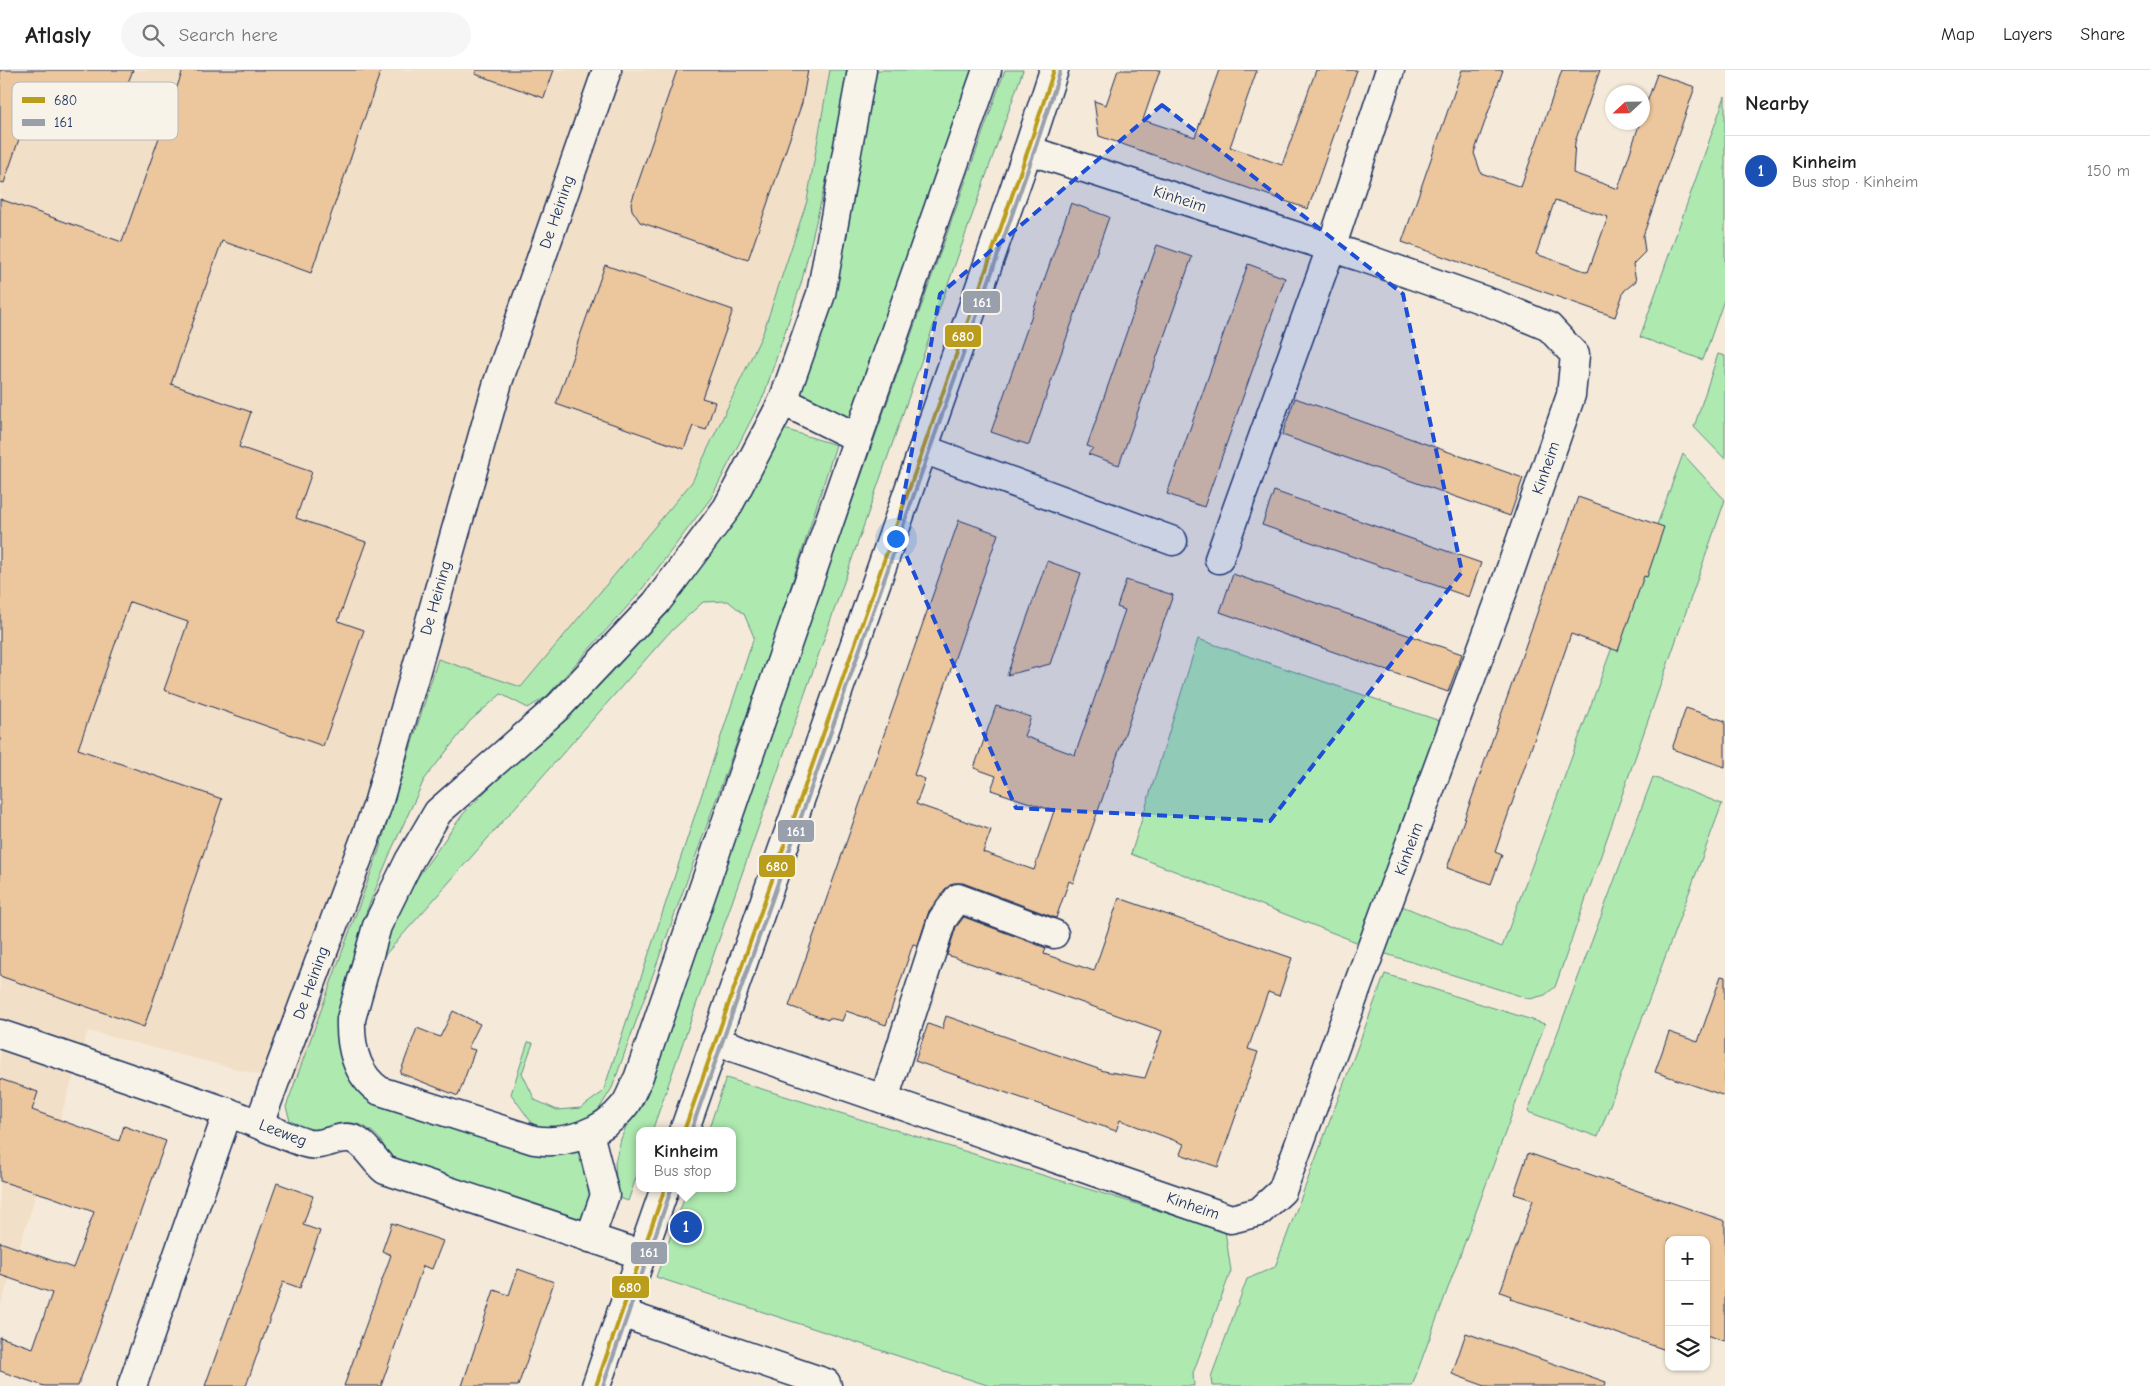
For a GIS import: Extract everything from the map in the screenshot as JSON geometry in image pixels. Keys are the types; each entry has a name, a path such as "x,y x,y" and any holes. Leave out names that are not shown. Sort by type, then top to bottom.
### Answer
{"street":[{"name":"De Heining","path":"259,1124 378,804 498,382 607,70"},
{"path":"862,70 820,294 783,401 727,508 656,604 560,706 438,812 409,861 377,926 351,1019 350,1033 353,1052 362,1074 368,1083 380,1090 534,1140 551,1143 589,1132 607,1122 624,1106 638,1079 858,438 988,70"},
{"path":"685,1127 1028,150 1054,70"},
{"path":"1219,559 1331,248 1390,70"},
{"name":"Kinheim","path":"715,1041 1231,1219 1259,1212 1282,1191 1503,591 1571,395 1575,355 1549,327 1479,298 1028,150"},
{"path":"783,401 858,438"},
{"path":"922,449 1173,541"},
{"path":"884,1099 942,920 958,898 1054,934"},
{"name":"Leeweg","path":"0,1034 228,1112 307,1144 321,1145 339,1139 352,1138 365,1147 374,1161 385,1170 642,1255"},
{"path":"132,1386 228,1112"},
{"path":"589,1132 605,1195 590,1238"},
{"path":"596,1386 664,1192"},
{"path":"621,1313 827,1385"}],"highlighted area":[{"path":"1162,105 1403,294 1462,572 1270,821 1016,808 897,534 940,294"}],"shaded area":[{"path":"0,70 830,70 807,201 763,333 692,482 521,687 438,659 378,853 294,1084 88,1031 0,1308"}],"green space":[{"path":"830,70 849,70 837,135 801,284 764,395 711,498 636,597 546,697 528,708 501,694 470,721 424,780 391,851 365,915 351,1019 362,1074 534,1140 589,1133 594,1225 388,1159 385,1148 379,1138 371,1130 361,1125 340,1123 329,1127 319,1135 291,1124 286,1107 378,853 438,659 521,687 692,482 763,333 807,201"},
{"path":"876,70 972,70 849,419 797,396 834,296"},
{"path":"1005,70 1023,70 653,1127 636,1127 636,1178 628,1201 617,1197 615,1162 621,1139 672,1010"},
{"path":"1725,96 1725,297 1703,360 1640,337"},
{"path":"1718,354 1725,356 1725,459 1694,427"},
{"path":"781,428 836,445 773,642 612,1088 599,1109 582,1122 539,1133 511,1094 528,1042 533,1043 522,1073 535,1100 557,1110 581,1108 603,1092 754,637 744,614 728,601 703,602 668,634 369,973 408,891 463,814 676,599 734,522"},
{"path":"1683,454 1725,500 1555,987 1545,995 1530,999 1383,953 1402,906 1502,947"},
{"path":"1198,639 1440,721 1364,945 1131,854"},
{"path":"1653,777 1722,804 1598,1137 1528,1112"},
{"path":"1385,974 1545,1024 1412,1386 1212,1386 1211,1377 1247,1279 1275,1267"},
{"path":"726,1078 1225,1231 1231,1271 1193,1373 1194,1386 990,1386 656,1277 687,1192 736,1192 736,1127 709,1127"}],"building":[{"path":"0,70 133,70 128,82 12,82 12,140 19,140 4,183 0,182"},
{"path":"183,70 381,70 311,273 222,241 171,384 251,412 239,447 312,472 296,518 366,542 338,621 364,630 323,746 164,690 188,622 130,602 78,749 222,799 144,1027 0,976 0,199 122,242 158,140 178,140 178,84"},
{"path":"476,70 554,70 544,98 475,74"},
{"path":"677,70 808,70 802,103 748,260 640,222 632,210 631,203"},
{"path":"1118,70 1160,70 1143,120 1195,137 1219,70 1257,70 1230,147 1282,165 1316,70 1357,70 1308,209 1099,136 1094,101 1106,105"},
{"path":"1462,70 1503,70 1474,153 1481,173 1521,187 1562,70 1600,70 1575,142 1573,173 1618,189 1637,130 1650,130 1650,94 1657,74 1695,87 1643,236 1645,252 1633,264 1636,281 1624,291 1615,317 1402,242","holes":["1555,200 1608,217 1588,272 1536,254"]},
{"path":"1071,203 1109,217 1029,445 991,432"},
{"path":"1157,245 1192,257 1119,465 1088,454 1093,448 1087,446"},
{"path":"1248,264 1285,278 1204,507 1167,494"},
{"path":"605,265 733,310 702,398 715,402 706,430 693,426 684,449 556,404"},
{"path":"1295,398 1523,478 1510,516 1282,435"},
{"path":"1274,491 1481,563 1469,597 1262,525"},
{"path":"1578,497 1664,527 1647,577 1644,576 1618,651 1571,634 1495,852 1502,855 1491,884 1447,868"},
{"path":"959,520 998,534 914,775 925,779 916,804 991,830 983,852 1034,870 1054,811 991,790 996,776 974,768 996,706 1031,717 1024,736 1075,755 1125,610 1117,607 1126,580 1173,595 1073,883 1069,881 1056,918 963,883 953,883 945,889 929,911 918,945 913,944 886,1025 846,1011 842,1021 829,1018 828,1020 789,1006"},
{"path":"1047,561 1081,573 1050,664 1007,675"},
{"path":"1233,574 1462,654 1448,692 1220,612"},
{"path":"1686,708 1725,721 1725,767 1672,749"},
{"path":"1119,898 1292,958 1279,996 1268,992 1248,1049 1258,1052 1218,1167 1180,1154 1184,1144 1120,1120 1116,1131 915,1061 928,1024 942,1029 946,1016 1104,1071 1145,1078 1162,1031 947,955 956,927 964,917 1046,948 1044,954 1094,971"},
{"path":"1721,976 1725,977 1725,1096 1655,1072 1669,1032 1698,1042"},
{"path":"453,1011 480,1024 468,1048 475,1050 458,1096 400,1073 417,1028 440,1037"},
{"path":"0,1079 38,1092 32,1110 119,1141 124,1126 166,1141 78,1386 44,1386 0,1371 0,1337 33,1348 52,1293 0,1275 0,1242 73,1268 94,1212 0,1181"},
{"path":"1528,1153 1725,1221 1725,1341 1710,1336 1710,1236 1665,1236 1665,1350 1510,1299 1511,1296 1500,1292 1533,1200 1514,1194"},
{"path":"277,1183 313,1196 303,1225 320,1231 300,1288 283,1282 246,1386 205,1386"},
{"path":"392,1223 443,1241 432,1269 423,1266 381,1386 344,1386 391,1255 382,1251"},
{"path":"518,1269 554,1282 518,1386 462,1386 494,1290 509,1295"},
{"path":"1466,1333 1606,1382 1605,1386 1485,1386 1452,1374"}],"transit line":[{"name":"680","path":"685,1127 1028,150 1054,70"},
{"name":"161","path":"692,1127 1034,152 1060,72"},
{"name":"680","path":"596,1386 664,1192"},
{"name":"161","path":"603,1386 670,1192"}],"place":[{"name":"Kinheim","path":"686,1227"}]}
